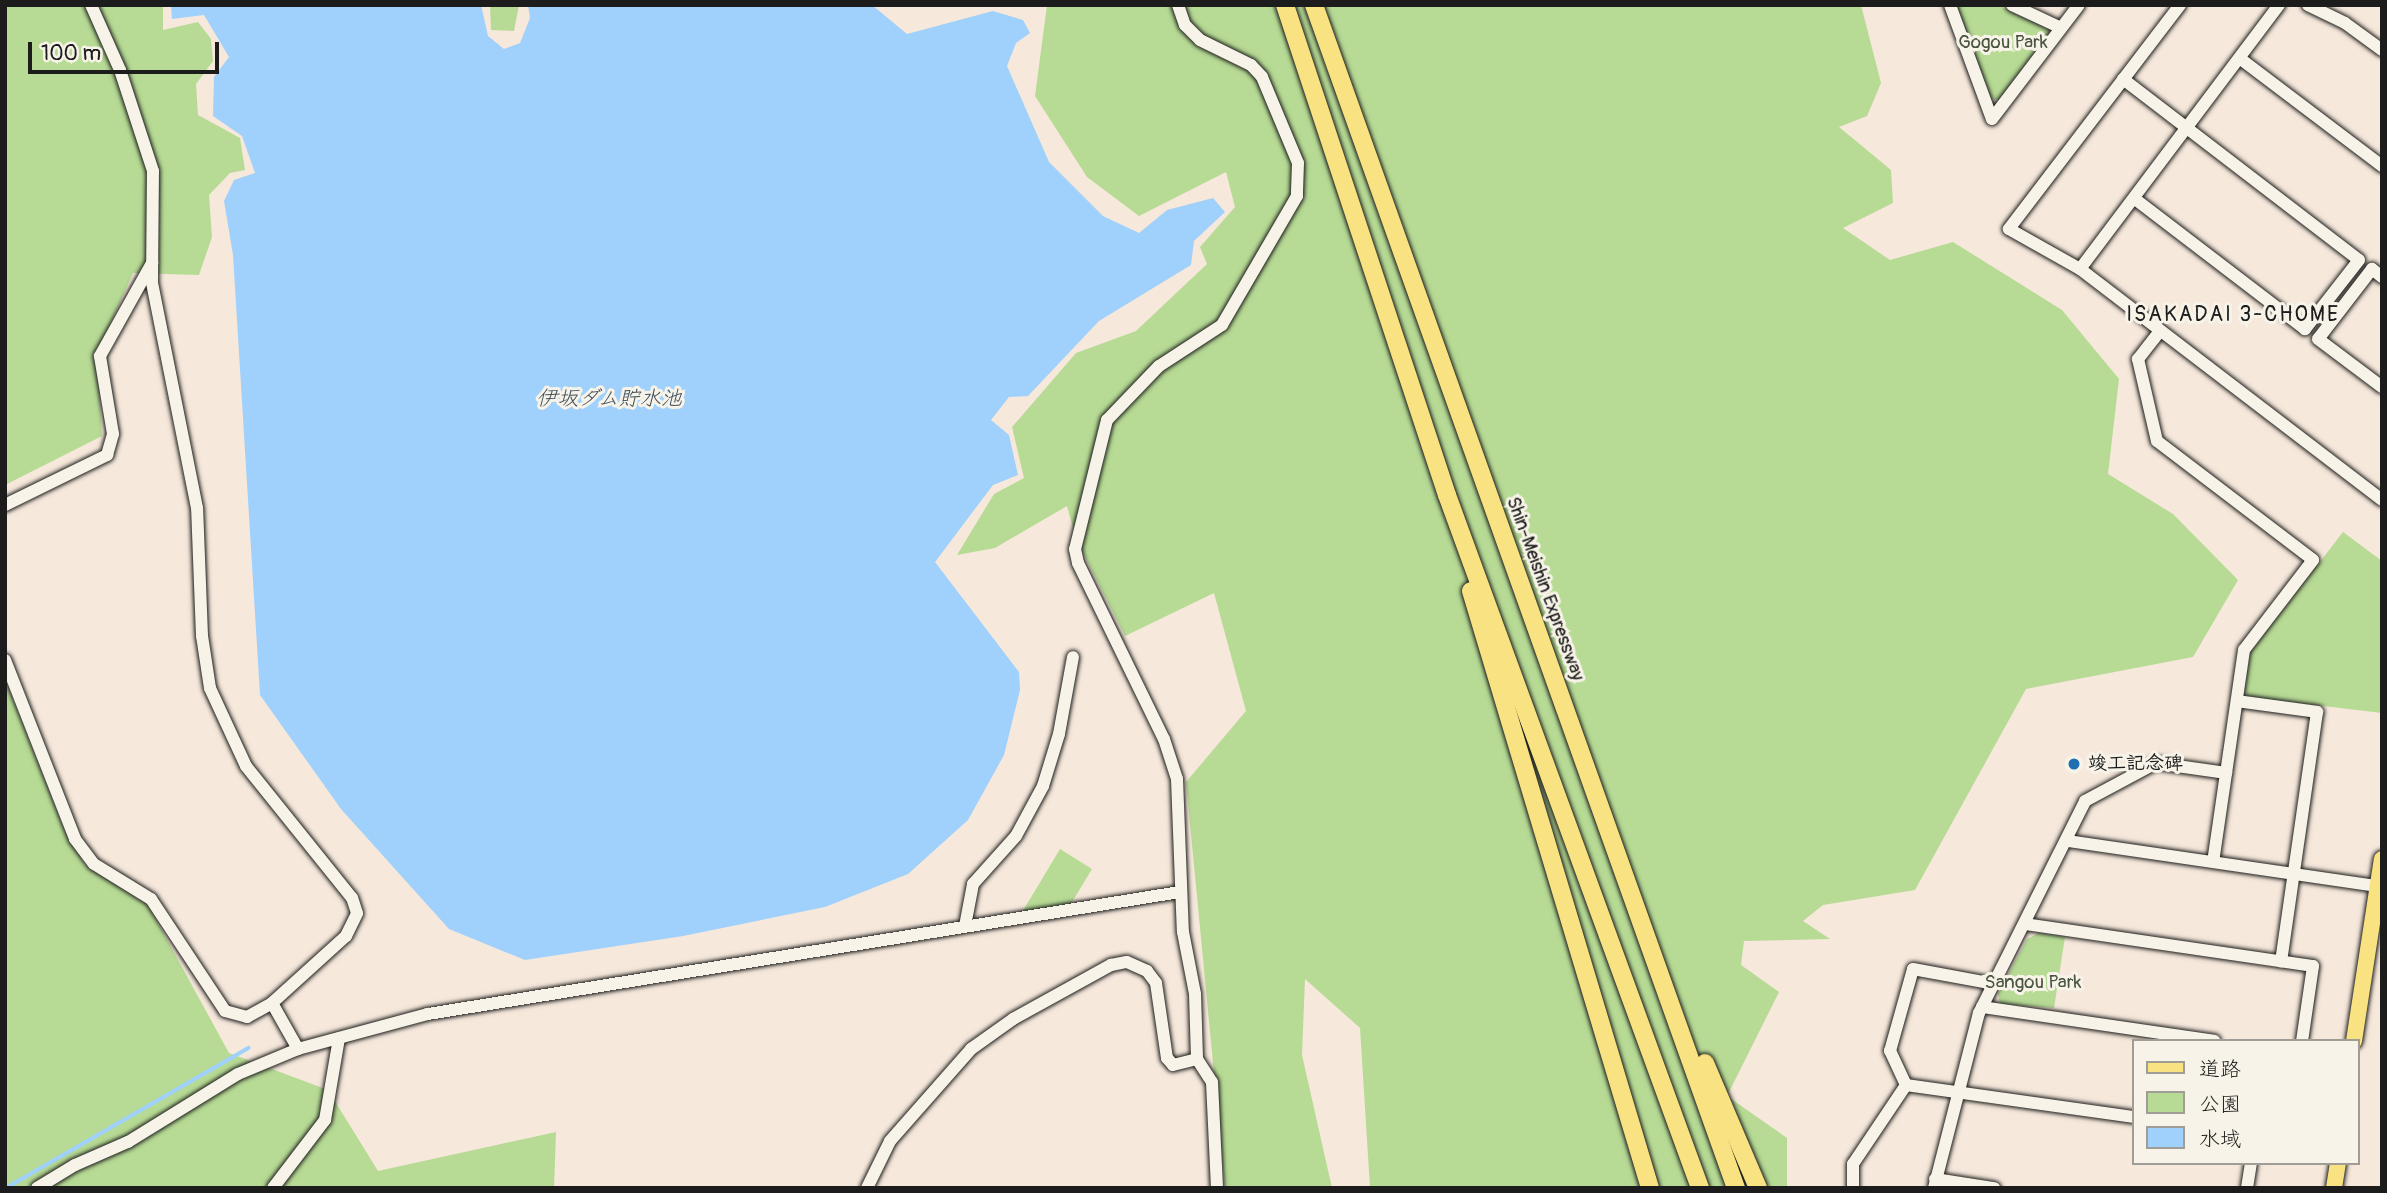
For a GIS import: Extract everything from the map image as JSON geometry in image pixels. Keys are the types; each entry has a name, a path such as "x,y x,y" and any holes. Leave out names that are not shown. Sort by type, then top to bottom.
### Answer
{"highway":[{"path":"1284,5 1447,495 1700,1188"},
{"name":"Shin-Meishin Expressway","path":"1314,5 1666,985 1736,1188"},
{"path":"1447,495 1477,615 1650,1188"},
{"path":"1666,985 1724,1104 1758,1188"},
{"path":"1591,997 1638,1188"}],"main road":[{"path":"2354,1039 2380,887 2382,859"},
{"path":"2334,1188 2338,1165"}],"street":[{"path":"5,660 75,838 90,859 151,899 225,1011 247,1017 272,1003 346,936 355,920 355,905 246,766 210,688 202,636 197,508 154,296 153,171 120,70 91,5"},
{"path":"1178,5 1185,25 1200,40 1251,65 1262,78 1298,172 1293,207 1222,325 1159,366 1107,420 1076,543 1078,563 1164,739 1177,779 1180,892 1195,994 1197,1059 1212,1082 1217,1188"},
{"path":"1950,5 1992,119 2079,5"},
{"path":"2012,5 2061,28"},
{"path":"2180,5 2009,229 2080,269 2382,500"},
{"path":"2080,269 2242,60 2279,5"},
{"path":"2308,5 2345,23 2382,50"},
{"path":"2242,60 2382,166"},
{"path":"2123,79 2359,260 2305,329 2135,199"},
{"path":"5,505 107,455 113,434 100,356 152,262"},
{"path":"2382,277 2372,270 2318,339 2382,387"},
{"path":"2161,331 2138,359 2157,440 2313,560 2244,650 2213,862"},
{"path":"965,926 973,884 1016,836 1043,786 1059,734 1073,657"},
{"path":"2237,701 2317,712 2281,961"},
{"path":"1994,1188 1935,1183 1982,1007 2090,796 2156,763 2227,773"},
{"path":"2068,841 2380,887"},
{"path":"37,1188 75,1165 128,1142 239,1074 298,1049 428,1014 1180,892"},
{"path":"2025,924 2313,966 2302,1039"},
{"path":"867,1188 890,1141 971,1049 1013,1019 1111,965 1127,962 1147,971 1156,983 1167,1058 1173,1065 1197,1059"},
{"path":"1906,1085 1890,1051 1913,969 1994,984"},
{"path":"272,1003 298,1049"},
{"path":"1982,1007 2201,1039"},
{"path":"273,1188 325,1120 339,1038"},
{"path":"1906,1085 2132,1117"},
{"path":"1853,1188 1853,1164 1906,1085"},
{"path":"2247,1188 2251,1165"}],"green space":[{"path":"5,5 163,5 163,30 198,22 211,39 213,61 196,84 198,115 240,138 245,170 230,173 209,195 212,237 199,275 133,273 97,354 102,436 5,485"},
{"path":"490,5 519,5 514,31 491,30"},
{"path":"1047,5 1861,5 1881,83 1867,116 1839,127 1891,170 1893,203 1843,228 1890,260 1953,242 2062,310 2119,379 2108,474 2173,514 2238,580 2193,657 2026,689 1915,890 1823,905 1803,921 1830,939 1744,941 1741,965 1779,992 1727,1096 1787,1138 1787,1188 1370,1188 1360,1028 1305,979 1302,1055 1332,1188 1225,1188 1186,782 1246,711 1214,593 1125,636 1076,539 1067,506 995,548 957,555 994,494 1024,478 1012,427 1076,353 1136,331 1207,264 1200,247 1235,207 1226,172 1139,216 1087,177 1035,96"},
{"name":"Gogou Park","path":"1955,5 1998,5 2048,29 2050,34 1999,100 1990,99"},
{"path":"2343,532 2382,561 2382,713 2248,697 2244,690 2251,651"},
{"path":"5,679 64,829 85,865 148,905 229,1053 328,1090 378,1171 556,1132 554,1188 5,1188"},
{"path":"1060,849 1092,869 1069,907 1021,914"},
{"name":"Sangou Park","path":"2039,933 2065,937 2054,1008 2000,1004 1998,994 2027,939"}],"water":[{"name":"伊坂ダム貯水池","path":"171,5 481,5 488,36 504,49 520,43 530,18 528,5 872,5 907,34 993,11 1023,20 1030,33 1016,43 1007,66 1049,162 1103,216 1139,233 1167,210 1213,198 1225,212 1194,241 1191,265 1099,321 1028,396 1009,397 991,420 1009,435 1018,475 993,485 935,562 1019,672 1020,690 1004,755 968,820 908,874 825,907 683,936 525,960 449,929 341,809 260,695 233,255 224,201 234,180 255,173 242,136 213,116 214,77 229,57 204,15 172,19"}],"waterway":[{"path":"6,1188 248,1048"}],"place":[{"name":"竣工記念碑","path":"2074,764"}],"district":[{"name":"ISAKADAI 3-CHOME","path":"2233,315"}]}
